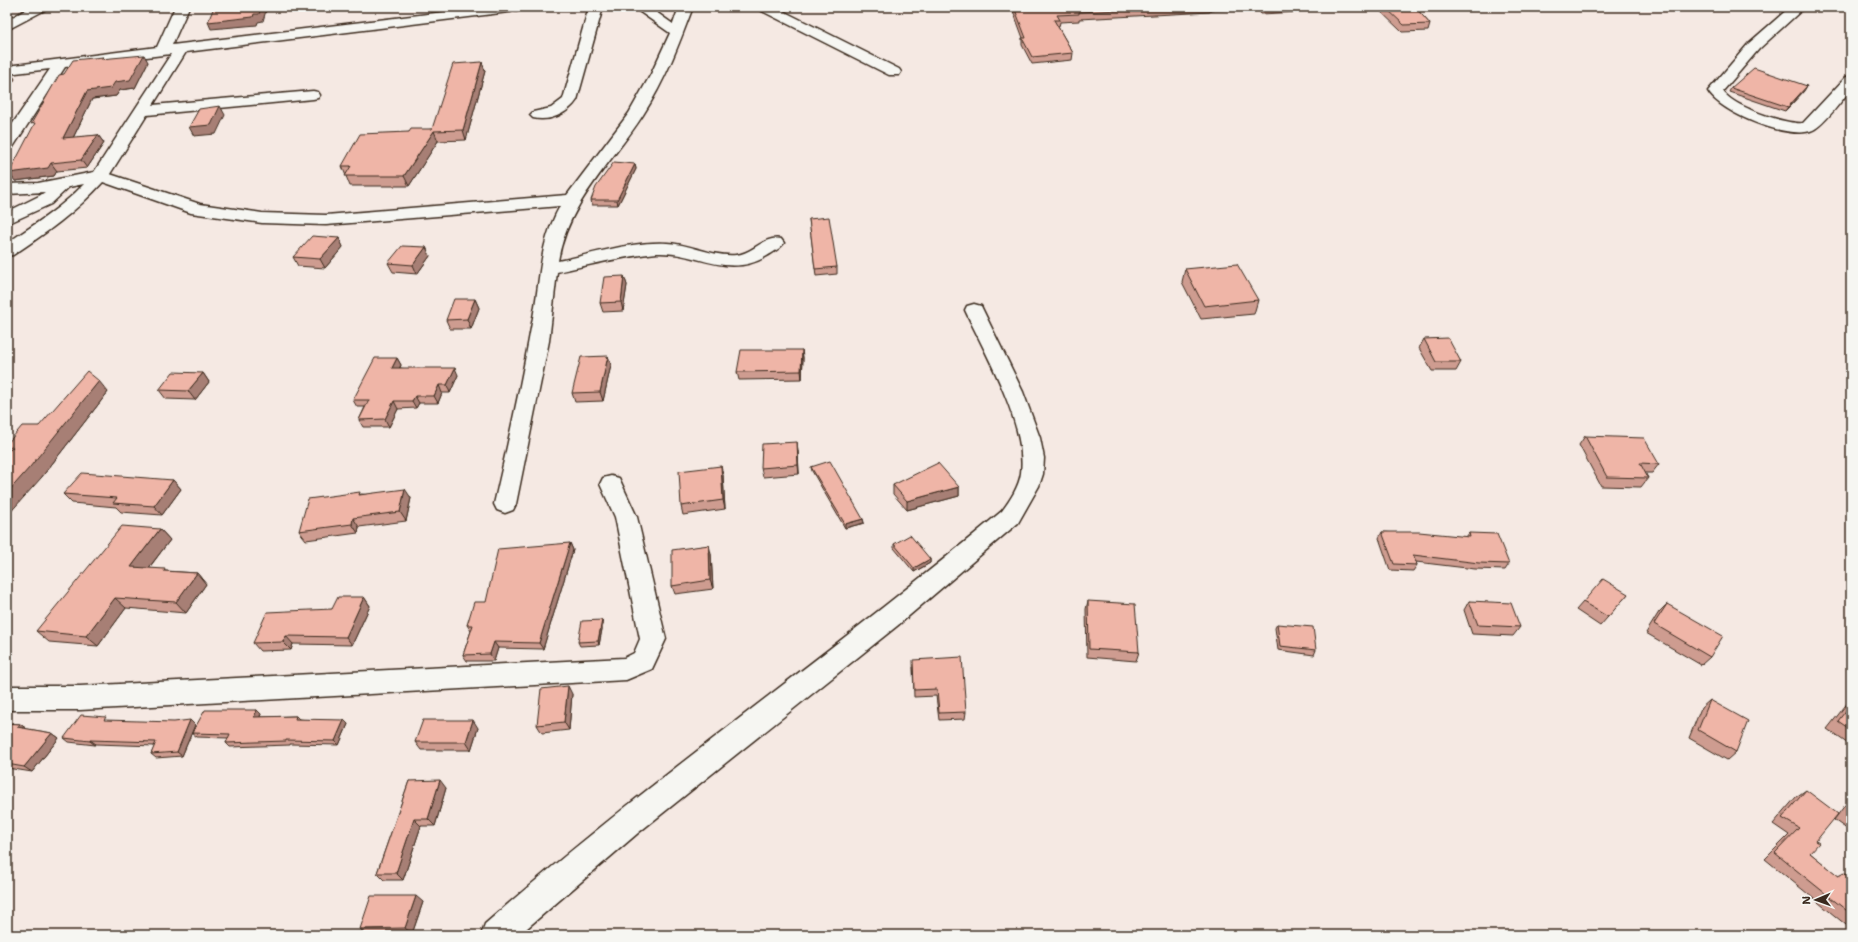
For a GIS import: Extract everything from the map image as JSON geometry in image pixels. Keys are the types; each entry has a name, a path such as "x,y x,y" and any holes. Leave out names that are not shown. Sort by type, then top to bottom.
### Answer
{"street":[{"path":"7,26 40,7"},
{"path":"163,50 182,7"},
{"path":"7,70 517,7"},
{"path":"538,115 558,111 566,106 570,100 596,7"},
{"path":"640,7 677,32"},
{"path":"505,504 532,378 544,310 553,242 571,200 619,139 644,103 662,70 686,7"},
{"path":"765,7 894,72"},
{"path":"1798,7 1754,46 1715,90 1718,96 1729,105 1753,115 1785,126 1801,128 1807,127 1814,122 1851,80"},
{"path":"7,251 51,222 74,204 100,176 182,48"},
{"path":"7,144 60,64"},
{"path":"141,111 313,95"},
{"path":"7,189 38,188 100,176 197,209 262,218 333,220 571,200"},
{"path":"7,219 45,200 63,184"},
{"path":"549,268 659,248 684,251 716,260 741,260 751,257 775,243"},
{"path":"496,935 544,892 636,817 882,624 1010,517 1024,496 1032,474 1033,454 1029,435 1020,409 974,310"},
{"path":"7,698 80,698 626,669 643,661 653,639 626,518 611,484"}],"building":[{"path":"214,7 261,7 259,14 254,14 253,17 208,22"},
{"path":"1014,7 1181,7 1079,12 1079,14 1057,15 1060,20 1054,20 1073,53 1032,57 1022,38 1026,38"},
{"path":"1385,7 1415,7 1430,24 1404,25"},
{"path":"144,55 130,80 115,82 111,88 87,91 63,138 98,135 81,160 51,163 48,168 9,173 35,123 31,124 59,75 64,74 73,60"},
{"path":"482,62 463,130 434,131 404,176 345,176 351,166 342,166 360,134 409,132 411,129 432,129 453,64"},
{"path":"1754,68 1807,86 1788,107 1731,88"},
{"path":"220,106 211,125 189,127 199,109"},
{"path":"614,162 635,164 617,200 591,200 596,187"},
{"path":"829,217 837,267 815,269 809,219"},
{"path":"312,236 339,238 320,259 293,257"},
{"path":"402,246 426,247 413,265 388,263"},
{"path":"1237,264 1258,300 1204,306 1185,269"},
{"path":"624,276 621,302 600,303 604,277"},
{"path":"454,299 475,299 467,319 446,320"},
{"path":"1448,338 1461,362 1436,362 1424,339"},
{"path":"741,350 802,350 801,371 737,372"},
{"path":"608,356 600,392 572,393 581,357"},
{"path":"375,358 397,358 392,368 455,368 447,385 439,385 434,396 415,396 412,401 394,401 385,419 359,420 369,400 353,400"},
{"path":"87,371 99,381 30,467 7,493 7,453 13,447 7,447 7,444 22,426 39,426"},
{"path":"173,372 203,373 188,391 159,390"},
{"path":"1585,436 1644,438 1659,464 1640,463 1648,478 1607,477"},
{"path":"797,442 798,465 761,468 762,444"},
{"path":"830,461 863,519 845,524 811,467"},
{"path":"938,463 959,487 907,501 893,485"},
{"path":"721,466 723,500 681,506 679,471"},
{"path":"82,473 173,480 154,506 113,503 117,498 63,494"},
{"path":"405,489 400,512 353,518 352,524 299,531 308,499 360,492 359,495"},
{"path":"122,526 160,529 131,567 197,573 176,602 115,598 86,636 36,631"},
{"path":"1382,532 1419,532 1470,537 1469,533 1497,534 1509,564 1479,563 1413,555 1417,565 1394,564"},
{"path":"910,535 930,559 914,568 894,544"},
{"path":"570,543 539,643 494,642 490,654 463,655 473,625 467,625 474,602 486,602 498,549"},
{"path":"709,545 710,580 672,586 672,550"},
{"path":"1603,579 1628,594 1608,617 1583,602"},
{"path":"338,597 364,597 346,637 286,636 283,642 253,643 267,612 332,609"},
{"path":"1088,601 1135,604 1139,652 1089,649"},
{"path":"1469,601 1511,603 1520,627 1478,625"},
{"path":"1667,604 1723,636 1710,657 1654,624"},
{"path":"602,620 598,641 578,642 582,621"},
{"path":"1277,624 1313,627 1316,650 1280,646"},
{"path":"962,657 966,712 939,713 937,689 914,690 913,660"},
{"path":"568,686 564,722 537,725 541,689"},
{"path":"1710,700 1748,721 1736,752 1698,730"},
{"path":"1851,704 1851,730 1838,721"},
{"path":"205,710 257,710 254,717 296,716 295,719 344,720 335,741 286,740 226,743 230,734 192,733"},
{"path":"81,715 106,717 104,720 174,722 190,720 177,752 151,754 156,742 90,741 64,738"},
{"path":"423,720 473,720 466,742 415,742"},
{"path":"7,723 20,724 17,727 52,733 24,767 7,764"},
{"path":"440,780 428,819 414,819 396,873 377,873 409,781"},
{"path":"1806,790 1838,814 1816,841 1819,843 1810,853 1840,877 1844,873 1851,879 1851,914 1775,853 1799,828 1782,818"},
{"path":"1851,805 1851,816 1846,812"},
{"path":"371,896 416,896 405,928 360,929"}]}
